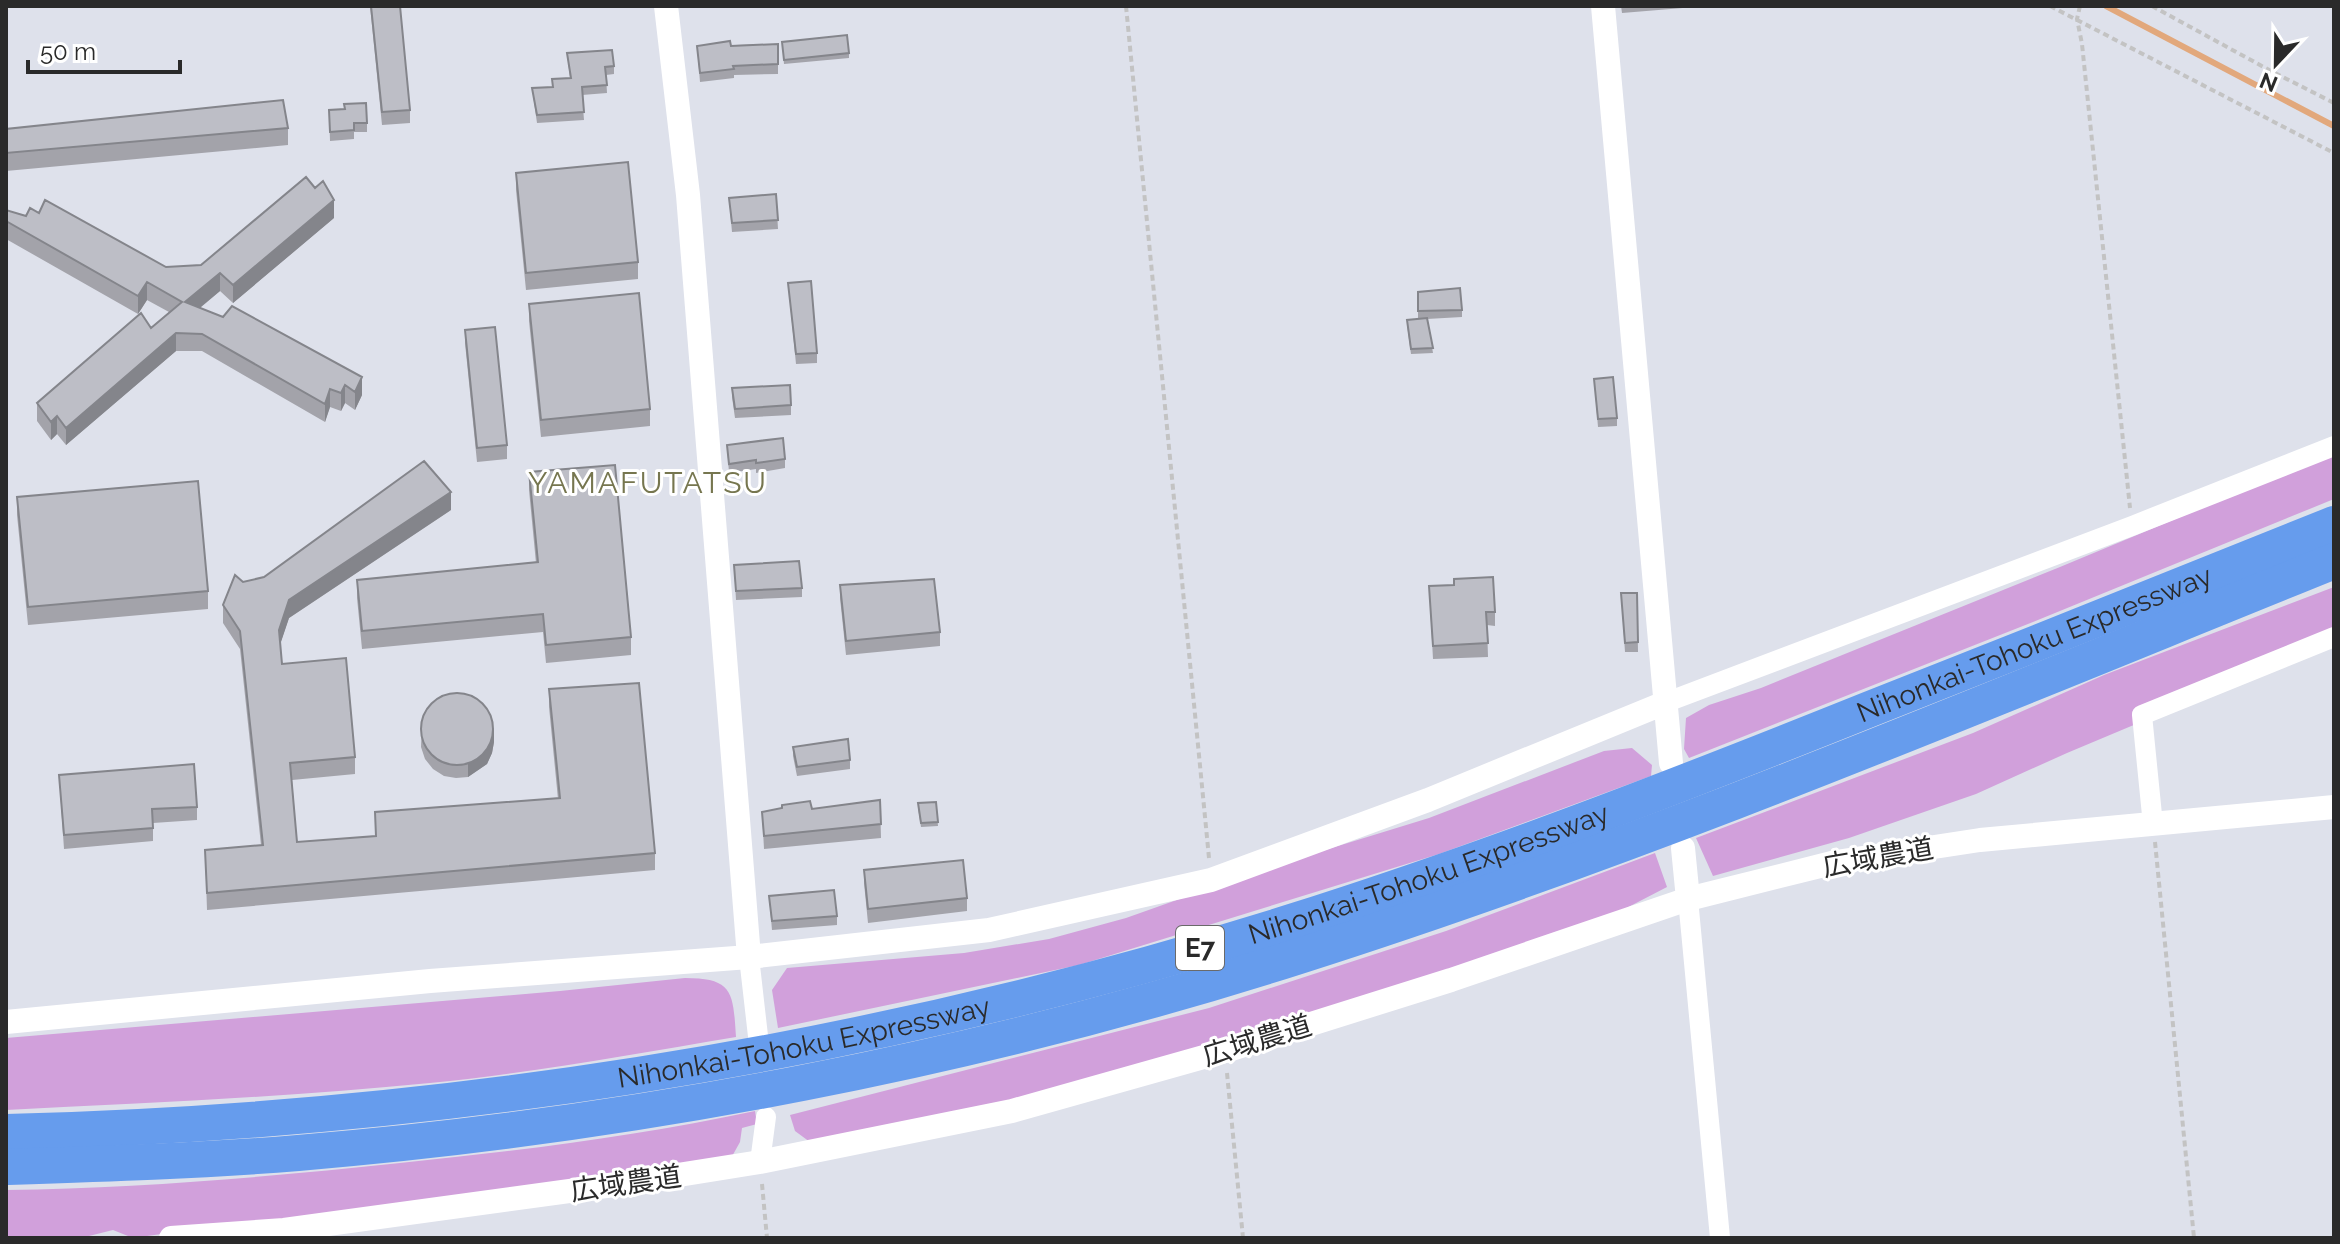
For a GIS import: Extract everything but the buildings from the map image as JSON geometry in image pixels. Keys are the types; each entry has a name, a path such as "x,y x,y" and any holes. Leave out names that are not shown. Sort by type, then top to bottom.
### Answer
{"highway":[{"name":"Nihonkai-Tohoku Expressway","path":"6,1132 203,1124 430,1105 630,1077 775,1052 1032,995 1285,924 1448,870 1691,781 2334,524"},
{"name":"Nihonkai-Tohoku Expressway","path":"6,1167 296,1154 520,1129 779,1088 1035,1030 1295,958 1570,863 1717,809 2334,561"}],"street":[{"path":"666,6 688,195 749,957 758,1036"},
{"path":"1603,6 1671,763"},
{"path":"6,1022 430,981 749,957 989,930 1211,880 1428,800 1667,702 2334,446"},
{"path":"2153,825 2142,715 2334,637"},
{"name":"広域農道","path":"171,1238 284,1234 628,1183 760,1162 1012,1111 1225,1051 1451,980 1688,899 1836,862 1908,849 2334,807"},
{"path":"1683,848 1720,1238"},
{"path":"760,1162 766,1117"}],"path":[{"path":"1126,6 1211,880"},
{"path":"2050,6 2334,153"},
{"path":"2152,6 2334,103"},
{"path":"2079,7 2077,19 2132,526"},
{"path":"2153,825 2194,1238"},
{"path":"1225,1051 1243,1238"},
{"path":"760,1162 767,1238"}],"shaded area":[{"path":"2334,453 2334,499 1689,758 1684,749 1686,718 1709,705 1761,688"},
{"path":"2334,587 2334,641 1976,794 1849,838 1713,876 1696,838 1973,733 2104,675"},
{"path":"1632,748 1652,765 1651,776 1439,854 1079,965 778,1028 772,990 787,968 964,953 1049,939 1126,918 1273,866 1429,818 1604,751"},
{"path":"1655,853 1667,887 1584,930 1103,1080 814,1145 795,1131 790,1115 1209,1008 1446,931"},
{"path":"685,978 713,981 728,991 734,1009 736,1037 545,1069 430,1083 271,1096 6,1110 6,1038"},
{"path":"755,1111 757,1124 742,1128 740,1142 730,1160 477,1199 133,1238 113,1230 81,1238 6,1238 6,1190 203,1181 445,1158 623,1135"}],"waterway":[{"path":"2106,6 2334,126"}],"district":[{"name":"YAMAFUTATSU","path":"648,483"}]}
